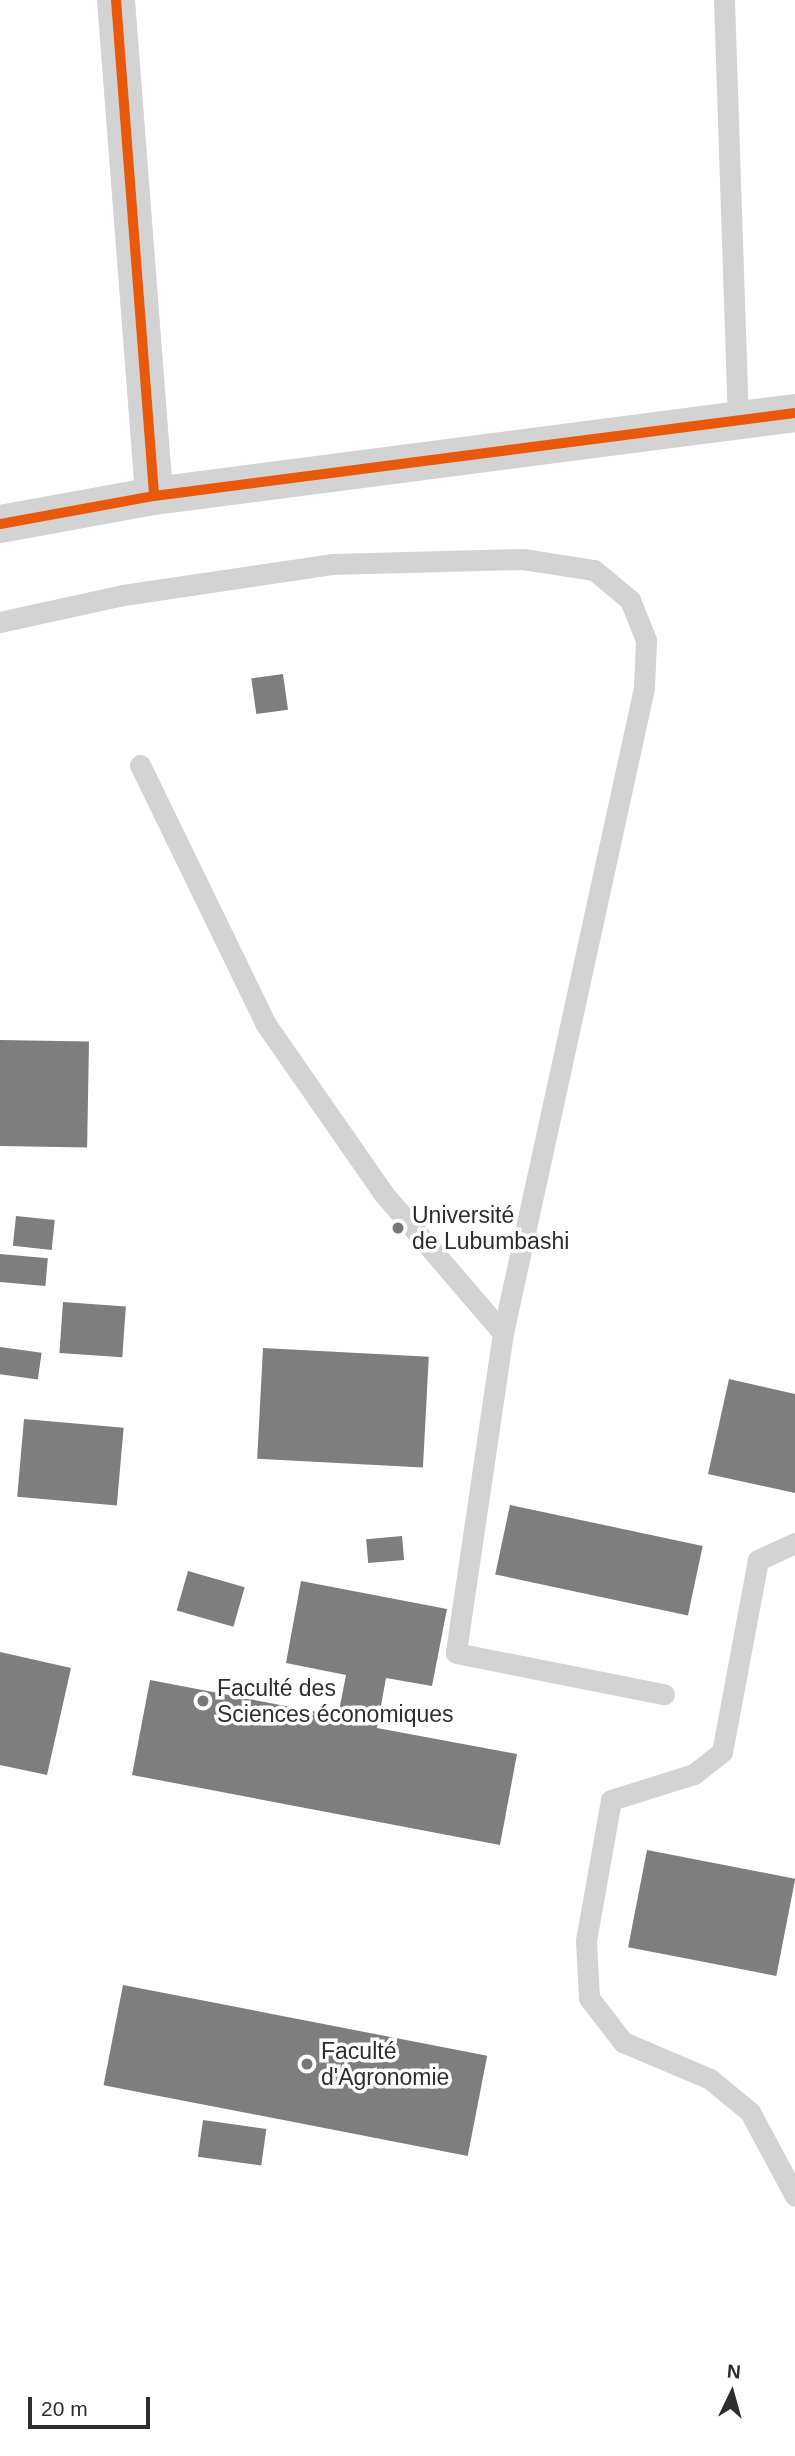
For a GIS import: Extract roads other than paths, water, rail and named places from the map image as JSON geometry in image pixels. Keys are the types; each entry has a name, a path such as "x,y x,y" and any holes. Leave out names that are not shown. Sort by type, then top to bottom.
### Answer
{"street":[{"path":"117,0 154,496"},
{"path":"0,524 154,496 795,412"}],"lane":[{"path":"724,0 738,421"},
{"path":"0,622 122,595 332,564 523,559 594,570 630,600 646,640 643,688 503,1333 456,1653 664,1694"},
{"path":"140,765 265,1023 383,1194 503,1333"},
{"path":"795,1543 758,1560 722,1752 694,1774 611,1800 586,1941 589,1998 623,2042 710,2079 750,2112 795,2196"}],"place":[{"name":"Université de Lubumbashi","path":"398,1228"},
{"name":"Faculté des Sciences économiques","path":"203,1701"},
{"name":"Faculté d'Agronomie","path":"307,2064"}]}
